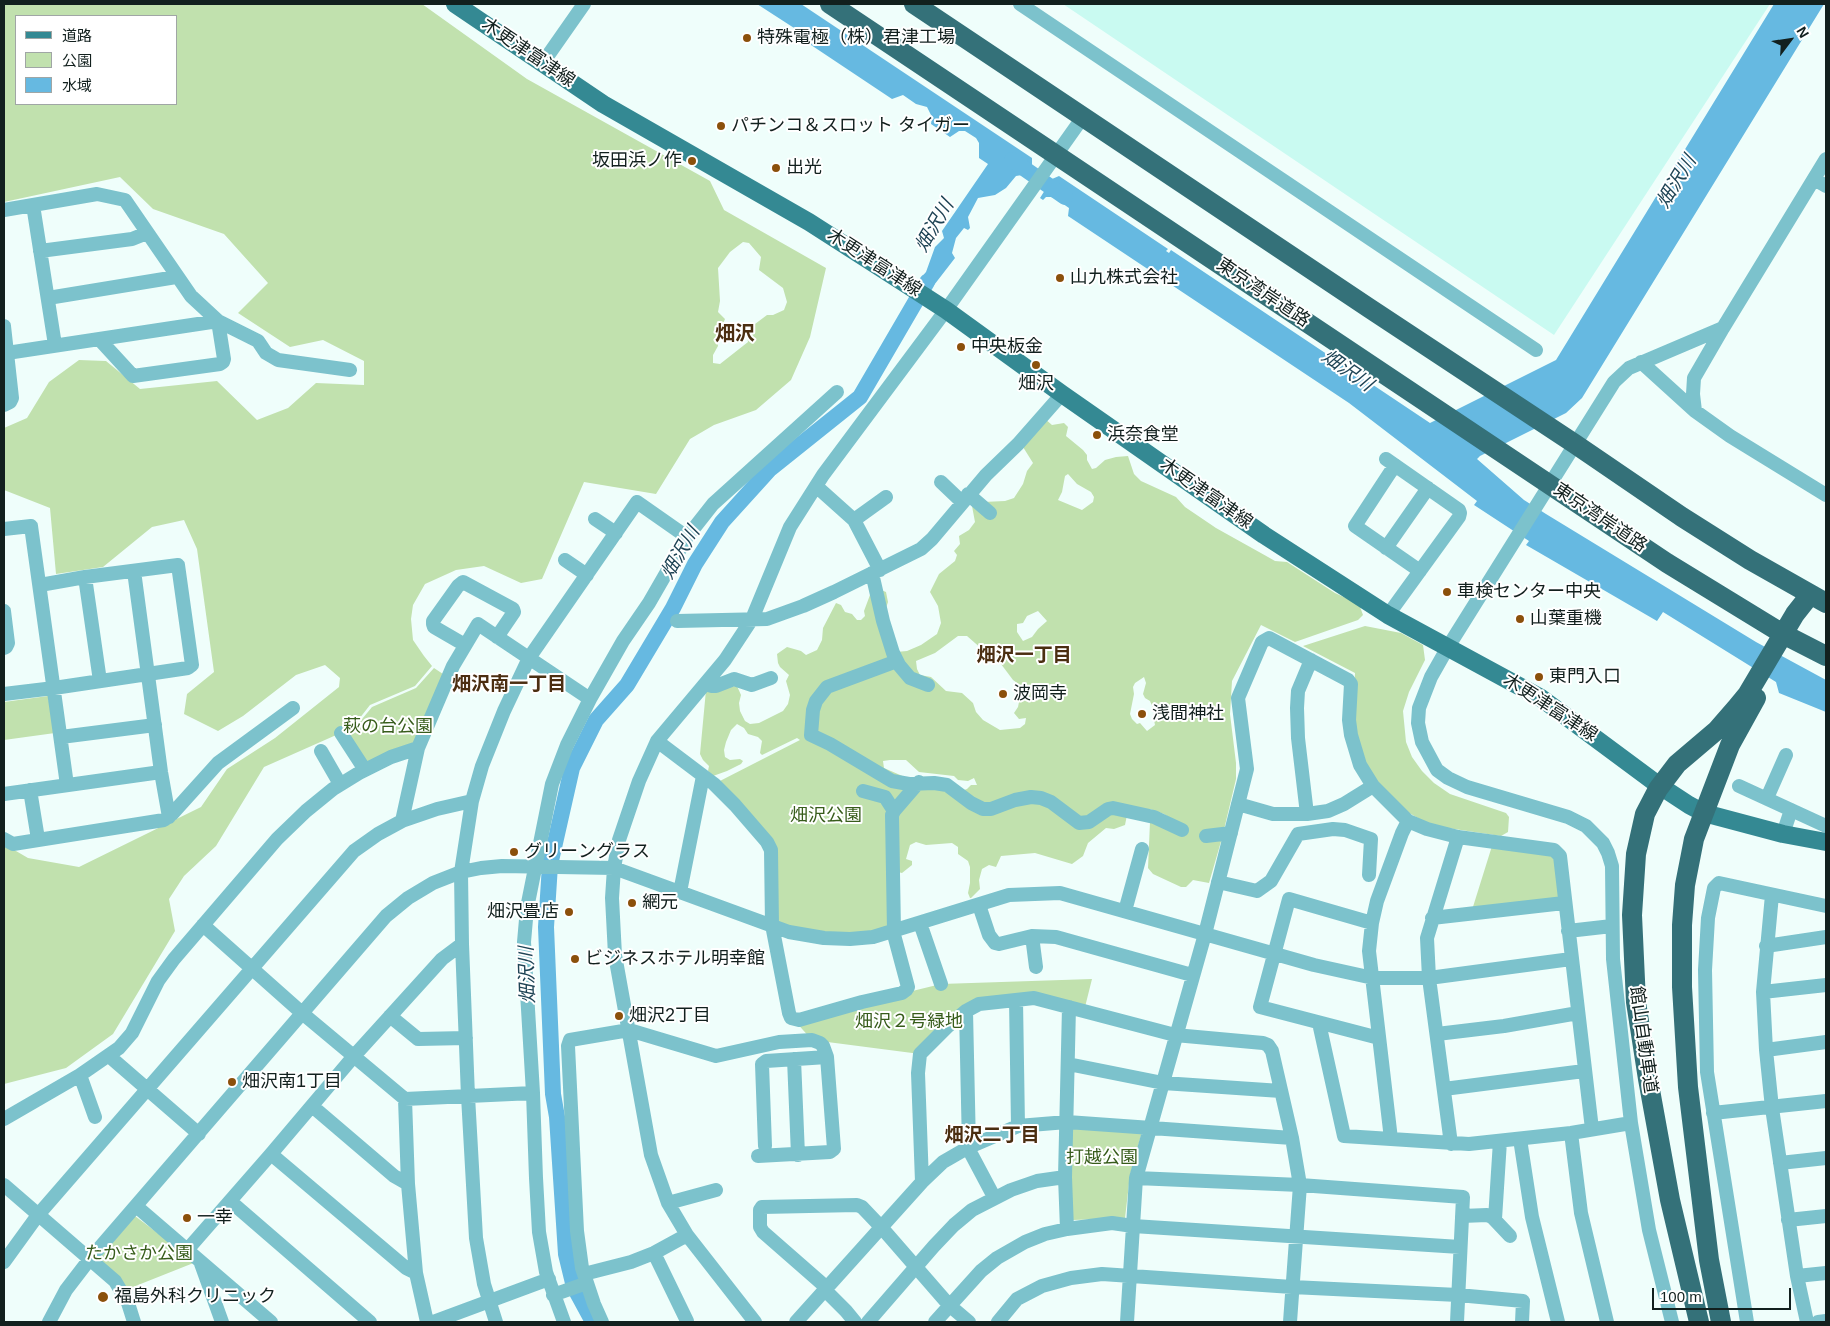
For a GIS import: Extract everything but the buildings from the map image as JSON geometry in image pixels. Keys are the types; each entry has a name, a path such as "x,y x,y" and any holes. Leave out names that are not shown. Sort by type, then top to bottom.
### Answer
{"highway":[{"name":"東京湾岸道路","path":"830,4 1053,159 1684,574 1782,644 1826,656"},
{"path":"914,4 1716,539 1818,599 1795,614 1782,644 1758,684 1730,745 1694,839 1685,885 1682,925 1684,1034 1695,1157 1709,1260 1721,1322"},
{"name":"館山自動車道","path":"1699,1322 1670,1200 1636,1002 1632,952 1632,906 1636,854 1649,804 1658,789 1677,764 1725,722 1747,694 1758,684"}],"main road":[{"name":"木更津富津線","path":"455,4 603,104 809,222 928,298 1062,394 1264,534 1388,615 1541,698 1688,805 1704,813 1782,834 1826,842"}],"street":[{"path":"542,64 584,4"},
{"path":"1020,4 1536,350"},
{"path":"755,1322 686,1235 668,1203 651,1155 615,955 612,898 614,868 619,840 636,790 657,741 725,660 752,619 790,527 816,486 946,310 1083,117"},
{"path":"1695,411 1694,378 1723,328 1820,182 1826,159"},
{"path":"4,210 97,194 125,200 176,277 191,296 218,321 258,341 266,353 278,360 350,370"},
{"path":"33,205 55,345"},
{"path":"40,251 132,238 147,233"},
{"path":"48,298 176,277"},
{"path":"7,353 218,321"},
{"path":"99,339 132,376 220,364 224,358 218,321"},
{"path":"4,326 12,398 10,402 4,405"},
{"path":"1672,1322 1648,1230 1631,1123 1613,959 1612,866 1608,854 1596,836 1586,826 1568,817 1456,782 1437,770 1422,742 1418,723 1419,708 1431,677 1448,647 1614,382 1629,368 1641,362 1723,328"},
{"path":"1641,362 1695,411 1730,436 1826,495"},
{"path":"564,1322 548,1279 539,1232 524,942 527,908 552,784 567,745 590,699 687,537 713,504 837,392"},
{"path":"677,621 767,619 803,606 921,549 932,539 986,474 1018,444 1062,394"},
{"path":"1388,615 1420,571 1460,514 1459,510 1391,462 1355,524 1356,527 1420,571"},
{"path":"941,482 990,513"},
{"path":"816,486 854,520 876,572 883,621 897,661 910,678 928,685"},
{"path":"1386,548 1428,488"},
{"path":"854,520 886,498"},
{"path":"496,1322 489,1303 476,1238 468,1096 461,872 472,801 482,766 504,711 529,658 637,502 687,537"},
{"path":"595,519 616,533"},
{"path":"4,530 31,526 67,785"},
{"path":"565,560 587,575"},
{"path":"4,694 188,668 192,665 178,565 40,585"},
{"path":"134,571 161,772 169,817"},
{"path":"85,577 100,681"},
{"path":"465,645 434,627 433,624 433,621 458,586 463,582 513,609 514,612 498,637"},
{"path":"4,611 8,643 6,648 4,648"},
{"path":"402,821 418,748 453,666 478,624 590,699"},
{"path":"1127,1322 1136,1178 1205,934 1247,770 1238,698 1262,642 1268,638 1343,676 1350,684 1349,720 1351,735 1360,765 1373,786 1408,821 1427,829 1458,837 1554,850 1560,856 1592,1129"},
{"path":"1308,814 1298,738 1297,708 1298,691 1311,660"},
{"path":"897,661 827,687 816,701 813,710 811,735 830,744 892,781 909,784 934,782 947,785 971,803 983,809 991,809 1015,800 1031,797 1041,798 1051,802 1079,823 1088,822 1108,809 1113,808 1154,817 1182,830"},
{"path":"705,684 712,686 734,679 752,685 771,678"},
{"path":"4,839 13,844 164,820 169,817 218,763 292,708"},
{"path":"61,737 155,724"},
{"path":"341,733 364,770"},
{"path":"657,741 714,784 767,842 771,850 772,925 789,1013 791,1018 798,1020 902,993 908,987 894,931 892,823 894,811 919,782"},
{"path":"4,1119 80,1075 119,1048 132,1033 158,981 277,839 306,811 340,784 364,770 391,757 418,748"},
{"path":"322,751 340,784"},
{"path":"1767,798 1786,756"},
{"path":"4,794 161,772"},
{"path":"680,892 703,776"},
{"path":"1238,804 1273,814 1308,814 1328,811 1344,804 1373,786"},
{"path":"1739,786 1826,826"},
{"path":"30,790 38,839"},
{"path":"863,790 885,797 894,811"},
{"path":"4,1262 38,1215 354,851 378,834 402,821 436,809 472,801"},
{"path":"1782,834 1791,810"},
{"path":"1391,1139 1369,952 1372,922 1377,901 1391,860 1408,821"},
{"path":"1218,882 1256,891 1271,881 1298,834 1328,829 1345,830 1371,839 1369,875"},
{"path":"1206,836 1231,833"},
{"path":"1452,1144 1429,978 1427,938 1458,837"},
{"path":"1125,911 1142,849"},
{"path":"49,1322 66,1290 88,1260 386,916 408,898 433,883 461,872 481,868 536,866 614,868 789,932 810,937 834,939 873,937 1009,896 1060,893 1274,952 1314,965 1372,978 1429,978 1571,959"},
{"path":"1747,1322 1707,1072 1704,970 1708,918 1714,888 1719,883 1826,906"},
{"path":"1772,895 1763,992 1766,1050 1788,1220 1807,1322"},
{"path":"1372,922 1289,899 1260,1007 1379,1038"},
{"path":"1432,918 1564,903"},
{"path":"979,905 989,935 998,944 1032,936 1056,937 1192,975"},
{"path":"920,923 941,984"},
{"path":"203,925 302,1013 405,1099 533,1093"},
{"path":"1568,931 1612,926"},
{"path":"1032,936 1036,967"},
{"path":"1766,946 1826,937"},
{"path":"188,1249 354,1056 442,959 462,944"},
{"path":"1763,992 1826,985"},
{"path":"922,1182 918,1073 920,1054 948,1026 966,1011 979,1004 1034,998 1175,1035 1263,1043 1272,1051 1292,1138 1300,1185 1290,1322"},
{"path":"1016,1000 1018,1126"},
{"path":"1066,1229 1069,1007"},
{"path":"966,1011 968,1147 994,1197"},
{"path":"1437,1034 1504,1026 1578,1013"},
{"path":"390,1016 418,1039 466,1038"},
{"path":"1319,1023 1344,1136 1469,1144 1571,1133 1631,1123"},
{"path":"602,1322 585,1278 577,1222 568,1046 570,1040 629,1030 716,1056 759,1045 812,1040 823,1046 827,1057 834,1149 830,1152 798,1155 762,1151 762,1064 766,1061 827,1057"},
{"path":"1766,1050 1826,1042"},
{"path":"109,1056 199,1134"},
{"path":"794,1059 798,1155"},
{"path":"1068,1064 1163,1083 1281,1091"},
{"path":"1444,1090 1584,1071"},
{"path":"80,1075 95,1117"},
{"path":"405,1099 408,1184 416,1273 427,1322"},
{"path":"1713,1113 1826,1101"},
{"path":"312,1106 394,1176 408,1184"},
{"path":"796,1322 922,1182 943,1162 968,1147 1018,1126 1067,1122 1292,1138"},
{"path":"1571,1133 1582,1213 1608,1322"},
{"path":"1520,1139 1532,1217 1558,1322"},
{"path":"1495,1219 1500,1141"},
{"path":"271,1154 375,1243 406,1268 416,1273"},
{"path":"1780,1164 1826,1158"},
{"path":"868,1322 954,1225 972,1210 994,1197 1037,1181 1066,1177"},
{"path":"1136,1178 1300,1185 1463,1197 1457,1322"},
{"path":"4,1186 118,1286 128,1303 134,1322"},
{"path":"668,1203 716,1190"},
{"path":"230,1201 370,1322"},
{"path":"855,1322 826,1289 763,1232 760,1226 760,1210 762,1207 857,1205 882,1228 949,1305 969,1322"},
{"path":"136,1206 271,1322"},
{"path":"1462,1216 1486,1215 1495,1219 1510,1236"},
{"path":"1788,1220 1826,1216"},
{"path":"935,1322 949,1305 997,1258 1025,1242 1045,1234 1066,1229 1112,1223 1133,1226 1460,1247"},
{"path":"553,1295 585,1278 654,1252 686,1235"},
{"path":"654,1252 687,1321"},
{"path":"200,1260 222,1322"},
{"path":"1797,1276 1826,1273"},
{"path":"998,1322 1017,1299 1042,1286 1070,1278 1102,1274 1292,1287 1458,1295 1524,1301 1522,1322"},
{"path":"433,1322 489,1303 548,1279"},
{"path":"1818,1322 1826,1321"}],"shaded area":[{"path":"1063,4 1770,4 1554,335"}],"green space":[{"path":"4,4 422,4 527,79 710,181 724,210 826,268 810,337 791,380 756,410 714,425 690,439 656,494 584,482 542,579 521,583 484,566 456,570 425,584 413,605 411,619 413,640 432,666 415,686 370,705 352,728 264,767 216,846 184,876 169,899 175,931 113,1034 66,1068 4,1084 4,844 28,858 79,867 201,807 227,769 275,738 339,687 340,678 325,665 296,675 243,716 218,731 184,714 187,694 214,672 197,549 184,520 152,527 103,567 56,574 50,508 4,490 4,428 27,418 49,382 79,360 106,361 140,389 217,381 257,420 288,408 316,383 364,385 364,361 323,340 290,347 238,313 268,283 224,234 153,209 120,177 4,202","holes":["743,242 749,243 761,257 759,270 783,288 787,302 784,310 773,315 767,315 751,327 747,336 748,342 720,364 713,363 713,355 718,346 717,338 725,319 718,312 720,301 718,268 730,252"]},
{"name":"畑沢公園","path":"1044,418 1052,425 1064,423 1068,427 1066,436 1087,455 1087,460 1092,469 1105,460 1128,456 1134,474 1141,481 1176,497 1185,507 1216,528 1275,561 1287,562 1335,593 1359,604 1363,615 1358,620 1295,642 1261,625 1232,681 1230,714 1236,779 1209,883 1193,880 1186,887 1181,887 1153,874 1148,868 1150,822 1172,819 1150,809 1127,815 1125,825 1114,829 1106,828 1088,843 1083,856 1072,864 1035,853 1001,856 996,867 989,865 982,869 979,880 980,889 971,898 968,893 970,867 968,861 958,854 958,847 952,843 926,845 916,842 910,845 906,859 912,861 912,865 902,873 898,872 894,931 824,938 772,925 767,842 714,784 800,740 797,738 762,755 760,753 762,741 758,737 748,734 744,728 737,724 731,730 726,742 725,757 730,760 740,759 743,761 727,771 713,776 708,771 709,766 700,754 706,690 737,686 741,695 740,711 745,721 750,724 759,723 783,711 788,704 790,695 786,681 789,675 780,667 777,654 787,647 801,651 806,655 817,650 822,640 823,628 836,603 841,605 845,612 852,614 857,620 861,620 865,616 864,611 870,595 874,591 881,590 886,592 888,602 885,611 896,652 907,651 921,645 937,634 941,623 938,606 930,592 939,574 955,561 957,555 954,551 960,544 959,536 969,530 975,522 972,506 983,502 1005,501 1014,498 1023,484 1027,471 1033,463 1023,447","holes":["1068,474 1077,484 1091,492 1094,497 1093,502 1082,510 1058,500 1062,492 1065,476","1038,611 1047,621 1032,637 1023,641 1017,632 1017,624 1023,623 1027,616","958,636 967,636 998,660 1013,680 1020,685 1021,692 1018,707 1014,713 1019,719 1026,718 1025,724 1020,728 1000,730 983,720 976,712 973,703 962,693 946,691 931,677 920,675 916,661 935,653","1144,677 1146,683 1143,694 1150,701 1155,713 1153,715 1155,725 1147,731 1140,723 1137,724 1130,714 1134,694 1133,687 1135,683","906,760 919,772 954,776 958,780 968,781 974,778 977,785 971,785 961,791 917,788 907,778 884,768 883,761"]},
{"path":"1365,626 1401,633 1423,645 1425,660 1409,692 1403,711 1406,742 1412,757 1434,783 1450,794 1506,813 1509,817 1508,832 1501,836 1441,827 1423,821 1404,810 1388,797 1364,764 1353,725 1355,673 1303,646"},
{"name":"萩の台公園","path":"434,668 443,674 416,743 365,764 346,733 353,730 372,707 416,688"},
{"path":"48,696 55,733 4,740 4,702"},
{"path":"1492,846 1553,855 1561,890 1558,898 1472,910"},
{"name":"畑沢２号緑地","path":"1092,979 1084,1011 1034,998 967,1011 920,1054 812,1040 794,1020 941,984"},
{"name":"打越公園","path":"1070,1128 1143,1128 1130,1175 1125,1218 1073,1220 1070,1215"},
{"name":"たかさか公園","path":"135,1216 196,1262 128,1289 98,1260"}],"water":[{"path":"757,4 801,4 1032,158 1032,167 1025,177 1022,175 1016,176 1006,188 995,195 978,198 968,217 970,228 968,230 964,228 956,238 952,253 955,258 931,289 918,281 926,272 935,247 944,238 942,231 988,164 979,158 979,143 976,138 965,131 959,131 950,137 931,124 932,117 927,107 916,104 903,95 892,99 811,45 807,40 808,37"},
{"path":"1774,4 1824,4 1582,398 1566,413 1477,459 1524,500 1546,514 1756,642 1826,680 1826,712 1779,693 1776,682 1663,612 1657,621 1526,545 1529,541 1474,505 1477,501 1349,403 1068,216 1069,208 1056,199 1046,197 1043,200 1040,198 1052,179 1059,176 1168,249 1166,251 1169,253 1171,250 1430,423 1556,360"}],"waterway":[{"name":"畑沢川","path":"1012,160 1065,197"},
{"name":"畑沢川","path":"593,1322 574,1287 566,1254 557,1117 553,1094 546,927 550,865 572,768 596,720 627,685 673,608 695,564 722,522 770,469 860,397 927,282"}],"place":[{"name":"特殊電極（株）君津工場","path":"747,38"},
{"name":"パチンコ＆スロット タイガー","path":"721,126"},
{"name":"坂田浜ノ作","path":"692,161"},
{"name":"出光","path":"776,168"},
{"name":"山九株式会社","path":"1060,278"},
{"name":"中央板金","path":"961,347"},
{"name":"畑沢","path":"1036,365"},
{"name":"浜奈食堂","path":"1097,435"},
{"name":"車検センター中央","path":"1447,592"},
{"name":"山葉重機","path":"1520,619"},
{"name":"東門入口","path":"1539,677"},
{"name":"波岡寺","path":"1003,694"},
{"name":"浅間神社","path":"1142,714"},
{"name":"グリーングラス","path":"514,852"},
{"name":"網元","path":"632,903"},
{"name":"畑沢畳店","path":"569,912"},
{"name":"ビジネスホテル明幸館","path":"575,959"},
{"name":"畑沢2丁目","path":"619,1016"},
{"name":"畑沢南1丁目","path":"232,1082"},
{"name":"一幸","path":"187,1218"},
{"name":"福島外科クリニック","path":"103,1297"}],"district":[{"name":"畑沢","path":"735,334"},
{"name":"畑沢一丁目","path":"1024,656"},
{"name":"畑沢南一丁目","path":"509,685"},
{"name":"畑沢二丁目","path":"992,1136"}]}
